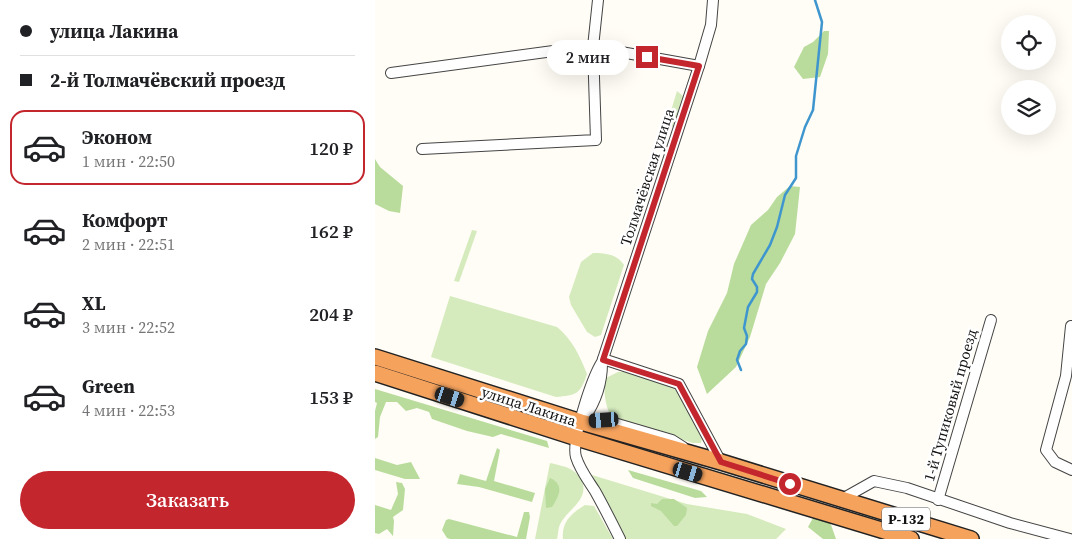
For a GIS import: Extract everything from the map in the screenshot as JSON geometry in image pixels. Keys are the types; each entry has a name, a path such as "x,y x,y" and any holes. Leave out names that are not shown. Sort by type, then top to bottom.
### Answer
{"highway":[{"name":"улица Лакина","path":"375,357 581,422 721,462 971,539"},
{"name":"улица Лакина","path":"375,373 577,438 911,539"}],"street":[{"path":"422,149 595,140 593,47 597,0"},
{"name":"Толмачёвская улица","path":"620,539 580,467 575,456 575,444 585,403 595,373 602,361 699,66 711,25 713,0"},
{"path":"391,73 593,47 699,66"},
{"name":"1-й Тупиковый проезд","path":"938,500 991,320"},
{"path":"1071,326 1066,376 1046,450 1055,462 1072,470"},
{"path":"602,361 679,384 721,462"},
{"path":"842,499 874,481 907,488 1010,523 1070,539"}],"green space":[{"path":"824,31 829,31 828,54 820,77 803,79 794,67 804,47 813,42"},
{"path":"677,91 683,96 673,127 666,127"},
{"path":"375,159 380,167 403,186 400,213 389,211 375,204"},
{"path":"790,186 800,187 795,234 780,263 766,284 750,337 736,367 707,394 697,367 708,331 727,293 734,264 751,225"},
{"path":"472,230 477,231 459,282 454,281"},
{"path":"593,253 614,256 624,265 601,335 595,337 587,332 571,305 569,297 581,262"},
{"path":"450,296 557,327 575,348 587,374 582,386 576,393 556,397 431,357"},
{"path":"618,372 624,372 672,386 680,394 702,439 701,443 693,443 611,417 605,398 605,383 606,378"},
{"path":"375,389 547,441 549,448 501,434 493,437 467,431 432,419 429,412 417,408 406,411 397,402 386,402 380,417 378,437 375,439 375,411 377,403 375,402"},
{"path":"497,448 500,450 494,481 535,493 532,502 479,487 457,484 460,474 486,481"},
{"path":"375,458 397,465 411,462 420,479 405,479 375,470"},
{"path":"550,463 569,468 576,473 582,481 584,488 580,500 562,521 557,539 535,539"},
{"path":"628,470 701,491 707,497 695,498 633,478"},
{"path":"592,475 687,504 747,514 786,529 776,539 625,539"},
{"path":"550,478 558,484 559,491 552,507 546,508 545,489"},
{"path":"396,482 402,483 405,489 403,510 393,517 393,536 387,529 379,534 375,533 375,505 391,510 398,494"},
{"path":"662,499 674,499 687,508 686,515 677,526 674,526 661,511 651,506 651,503 657,504"},
{"path":"585,505 594,506 613,539 563,539 564,528 568,519"},
{"path":"524,512 529,512 530,517 526,539 450,539 447,538 442,530 446,520 449,519 517,537"},
{"path":"813,518 830,522 836,539 823,539 808,527"}],"waterway":[{"path":"741,370 737,360 740,351 746,344 747,336 744,328 748,307 757,292 757,287 752,279 753,274 770,245 777,227 785,195 796,178 796,156 805,127 813,110 822,22 815,0"}],"route":[{"path":"647,57 699,66 603,360 679,384 721,462 790,484"}]}
